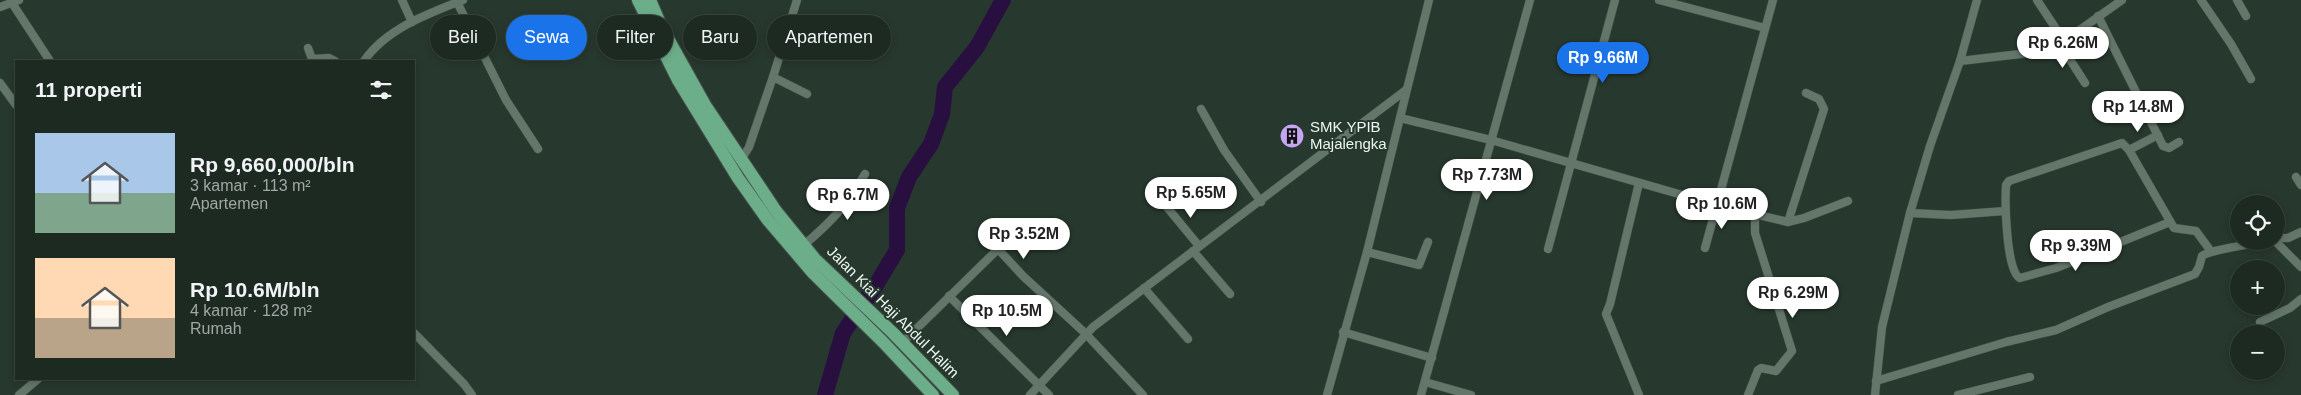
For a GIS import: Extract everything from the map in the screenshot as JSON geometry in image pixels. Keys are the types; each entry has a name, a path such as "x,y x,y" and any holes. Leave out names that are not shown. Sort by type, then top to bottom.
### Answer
{"main road":[{"name":"Jalan Kiai Haji Abdul Halim","path":"638,0 678,80 738,178 767,219 888,338 933,395"},
{"name":"Jalan Kiai Haji Abdul Halim","path":"650,0 662,28 706,105 741,160 776,211 836,288"},
{"name":"Jalan Kiai Haji Abdul Halim","path":"888,338 902,343 953,395"}],"street":[{"path":"402,0 412,22"},
{"path":"741,160 749,147 797,0"},
{"path":"1327,395 1343,332 1367,252 1429,0"},
{"path":"1421,395 1530,0"},
{"path":"1548,249 1569,162 1615,0"},
{"path":"1660,0 1765,28"},
{"path":"1705,248 1773,0"},
{"path":"1875,395 1882,327 1910,213 1930,146 1960,62 1977,0"},
{"path":"2037,0 2085,84"},
{"path":"1960,62 2029,53 2062,42 2122,0"},
{"path":"2201,0 2232,44 2251,79"},
{"path":"2237,0 2246,16"},
{"path":"0,7 16,1 49,60"},
{"path":"365,60 379,42 412,22 458,1 506,100 538,149"},
{"path":"2098,16 2166,148 2179,142"},
{"path":"308,48 312,59 329,58 333,60"},
{"path":"773,76 807,94"},
{"path":"0,83 15,104"},
{"path":"1030,395 1085,333 1261,202 1406,90"},
{"path":"1788,222 1824,109 1820,98 1806,93"},
{"path":"1201,108 1224,150 1261,202"},
{"path":"1400,118 1491,140 1717,205 1788,222 1804,218 1848,201"},
{"path":"2129,150 2158,135"},
{"path":"2170,222 2056,268 2020,278 2013,270 2005,211 2006,185 2009,181 2119,143 2126,145 2170,222 2178,230 2196,231 2210,250"},
{"path":"804,245 838,215 849,202 865,174"},
{"path":"2296,177 2301,185"},
{"path":"1638,183 1606,314 1639,395"},
{"path":"1166,206 1230,294"},
{"path":"1910,213 1950,215 2005,211"},
{"path":"1748,395 1758,370 1761,368 1776,371 1792,351 1755,233 1755,215"},
{"path":"2285,238 2301,232"},
{"path":"1367,252 1419,265 1428,242"},
{"path":"902,343 998,249 1023,276 1085,333 1143,395"},
{"path":"1876,381 2006,342 2056,330 2108,307 2195,274 2200,267 2202,256 2210,250 2230,250"},
{"path":"2285,250 2301,267"},
{"path":"1144,288 1188,339"},
{"path":"949,296 1049,395"},
{"path":"2260,322 2290,308 2301,299"},
{"path":"1343,332 1432,358"},
{"path":"415,334 464,384 472,395"},
{"path":"1958,395 2004,381 2030,376"},
{"path":"20,395 37,380"},
{"path":"1424,382 1471,395"}],"waterway":[{"path":"825,395 843,333 897,250 897,208 909,177 931,144 942,114 945,87 977,47 1003,0"}],"place":[{"name":"SMK YPIB Majalengka","path":"1292,136"}]}
